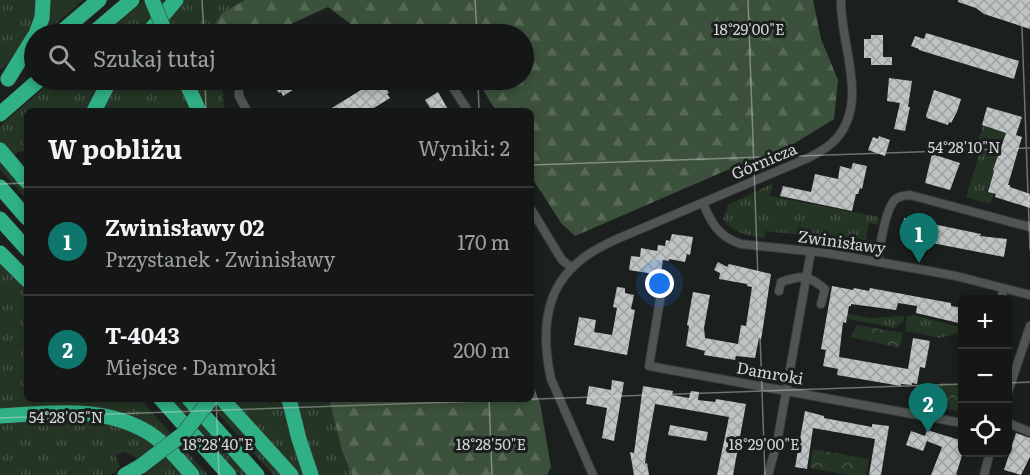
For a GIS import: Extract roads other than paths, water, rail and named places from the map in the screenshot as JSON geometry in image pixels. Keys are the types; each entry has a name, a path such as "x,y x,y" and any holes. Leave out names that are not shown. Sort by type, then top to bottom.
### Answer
{"highway":[{"path":"40,24 43,0"},
{"path":"71,24 99,0"},
{"path":"104,24 132,0"},
{"path":"152,0 162,24"},
{"path":"156,24 176,0"},
{"path":"4,83 24,53"},
{"path":"4,83 24,65"},
{"path":"0,114 28,90"},
{"path":"96,108 105,90"},
{"path":"190,90 198,108"},
{"path":"4,155 24,178"},
{"path":"0,187 24,215"},
{"path":"0,219 24,246"},
{"path":"0,253 24,277"},
{"path":"164,402 229,475"},
{"path":"192,402 257,475"},
{"path":"125,475 141,466 183,434 209,402"},
{"path":"225,402 291,475"},
{"path":"290,402 311,475"},
{"path":"0,416 72,412 105,416 149,434 165,446 192,475"}],"street":[{"name":"Górnicza","path":"593,475 565,406 551,379 549,368 545,334 548,315 563,278 591,252 808,158 832,143 843,129 850,114 853,97 841,0"},
{"path":"239,90 239,96 245,108"},
{"path":"454,90 466,108"},
{"path":"878,262 892,202 900,196 910,195 1030,227"},
{"name":"Zwinisławy","path":"703,203 714,227 723,236 733,241 756,246 810,251 956,276 1030,295"},
{"path":"534,214 562,260 572,268"},
{"path":"768,475 777,443 810,251"},
{"path":"779,291 781,282 798,276 812,278 825,289 821,304"},
{"name":"Damroki","path":"662,288 649,366 958,422"},
{"path":"1002,295 1004,290"},
{"path":"1012,380 1030,326"},
{"path":"1012,425 1030,432"},
{"path":"984,475 989,457"}],"place":[{"name":"Zwinisławy 02","path":"919,263"},
{"name":"T-4043","path":"928,433"}]}
